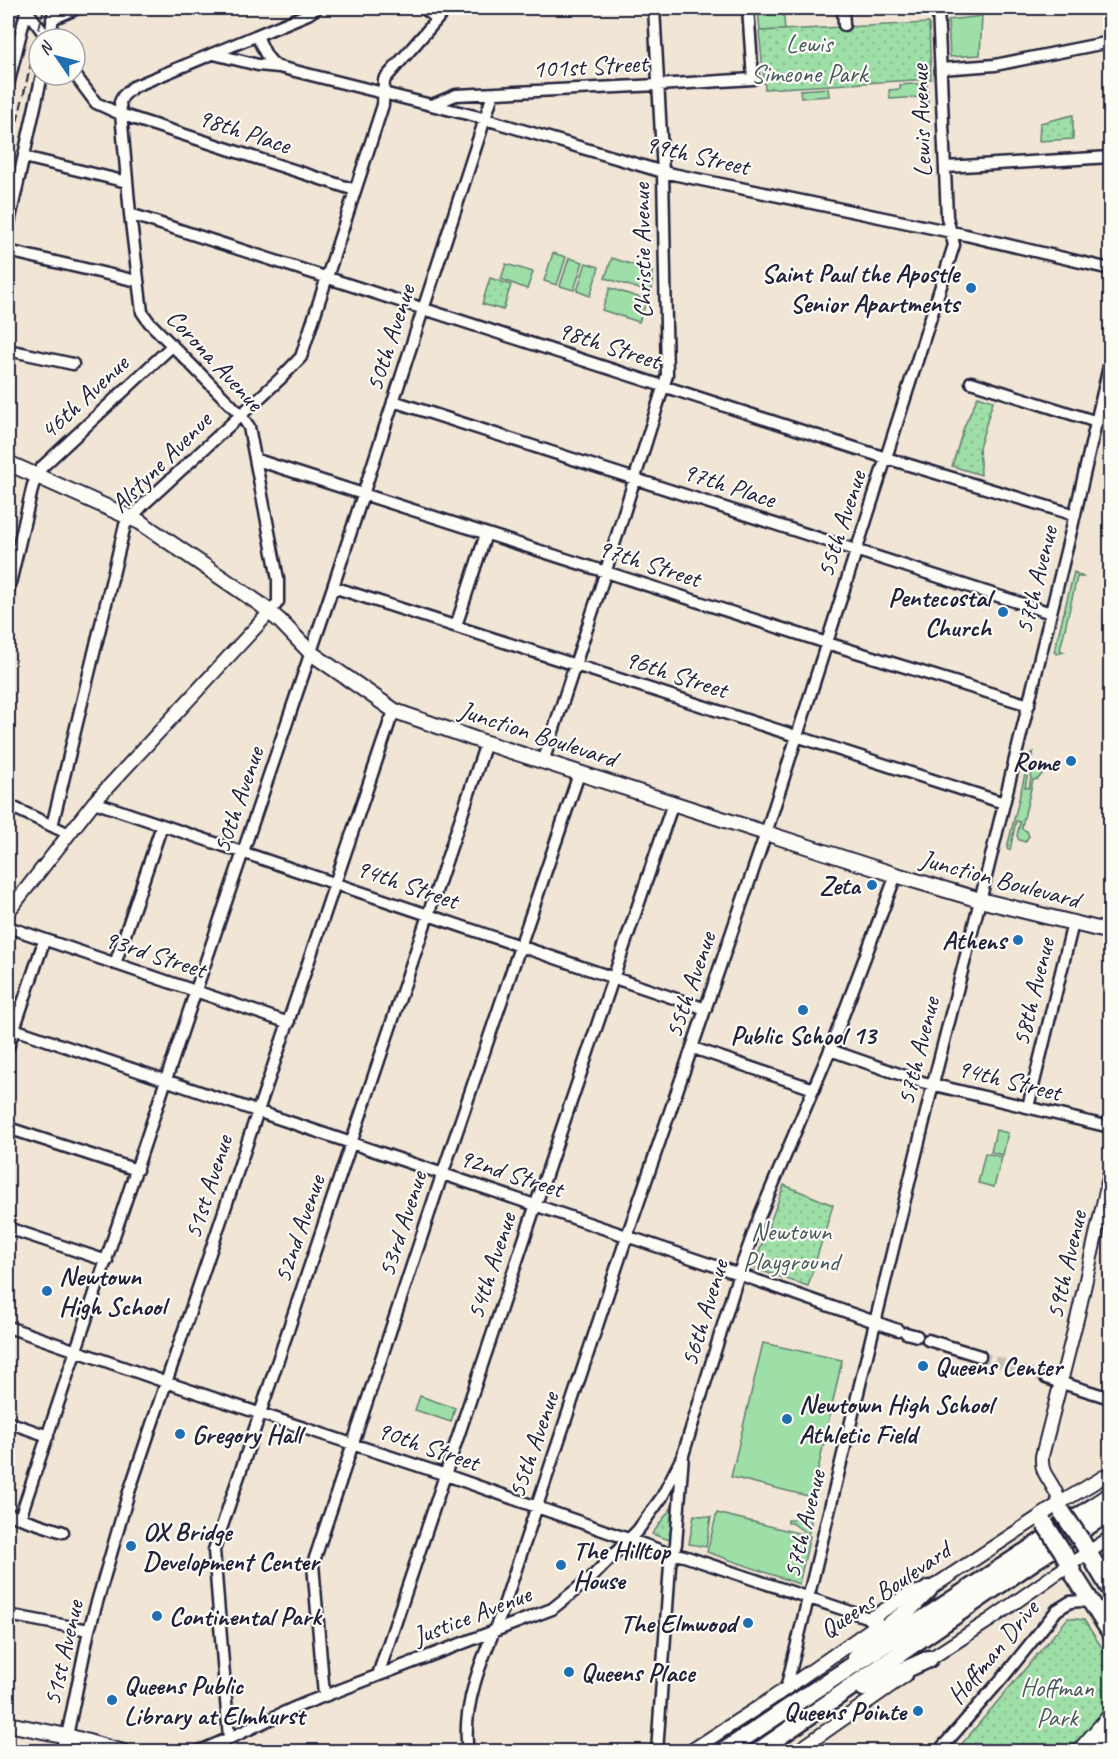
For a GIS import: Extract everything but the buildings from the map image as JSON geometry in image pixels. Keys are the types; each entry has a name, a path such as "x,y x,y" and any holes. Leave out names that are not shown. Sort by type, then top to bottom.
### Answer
{"highway":[{"path":"1081,1752 1110,1719"},
{"path":"1096,1752 1110,1737"}],"main road":[{"name":"Junction Boulevard","path":"8,462 140,522 260,604 311,653 395,711 579,774 896,875 980,900 1110,932"},
{"name":"Queens Boulevard","path":"723,1752 1110,1496"},
{"path":"1061,1508 1110,1589"},
{"path":"757,1752 771,1746 815,1712 1036,1559 1110,1512"},
{"path":"1042,1521 1110,1632"},
{"path":"845,1670 872,1638 904,1614 929,1589"},
{"path":"815,1712 889,1675 928,1659"},
{"path":"8,1724 67,1736 123,1752"}],"street":[{"path":"26,8 40,27"},
{"path":"8,86 26,8"},
{"path":"53,13 78,8"},
{"name":"Corona Avenue","path":"8,912 94,802 278,602 278,579 249,427 241,415 172,346 142,312 120,102 133,87 309,14 317,8"},
{"path":"424,8 437,19"},
{"name":"Alstyne Avenue","path":"52,826 124,525 301,357 383,105 384,80 447,8"},
{"name":"Christie Avenue","path":"543,762 606,572 667,375 663,172 654,8"},
{"name":"101st Street","path":"431,105 456,95 753,79 748,8"},
{"path":"843,8 844,25"},
{"name":"Lewis Avenue","path":"938,8 947,217 951,231"},
{"path":"257,36 266,56 271,63 279,67"},
{"path":"941,69 994,65 1110,42"},
{"name":"99th Street","path":"214,54 258,65 279,67 484,118 663,172 951,231 1110,269"},
{"path":"8,227 39,87"},
{"name":"98th Place","path":"84,87 96,103 120,114 355,189"},
{"name":"50th Avenue","path":"20,1518 333,587 493,94"},
{"path":"24,157 127,182"},
{"path":"946,167 1110,158"},
{"name":"98th Street","path":"130,214 886,458 1076,515"},
{"name":"55th Avenue","path":"468,1752 466,1733 468,1711 485,1656 797,736 954,245 951,231"},
{"path":"8,251 137,281"},
{"name":"46th Avenue","path":"8,592 33,485 42,467 172,346"},
{"path":"8,350 73,364"},
{"name":"57th Avenue","path":"771,1746 933,1084 1052,613 1110,362"},
{"path":"972,382 1096,422"},
{"name":"97th Place","path":"393,401 1052,613"},
{"name":"97th Street","path":"257,460 827,643 1029,705"},
{"path":"456,626 486,534"},
{"name":"96th Street","path":"333,587 1004,803"},
{"name":"51st Avenue","path":"61,1752 67,1736 89,1630 128,1495 257,1110 289,1023 395,711"},
{"name":"52nd Avenue","path":"229,1738 214,1550 486,743"},
{"name":"53rd Avenue","path":"324,1695 314,1564 442,1174 579,774"},
{"name":"94th Street","path":"94,802 706,1009"},
{"name":"54th Avenue","path":"378,1675 673,803"},
{"path":"8,805 69,834"},
{"path":"114,964 162,825"},
{"name":"56th Avenue","path":"657,1752 670,1565 676,1544 683,1455 739,1274 760,1215 830,1050 896,875"},
{"name":"58th Avenue","path":"1028,1107 1073,923"},
{"name":"93rd Street","path":"8,927 289,1023"},
{"path":"8,1047 11,1028 44,941"},
{"name":"92nd Street","path":"11,1028 739,1274 875,1323 980,1356"},
{"path":"693,1048 814,1089"},
{"name":"94th Street","path":"830,1050 933,1084 1110,1127"},
{"path":"8,1128 137,1170"},
{"name":"59th Avenue","path":"1061,1508 1055,1490 1043,1473 1042,1456 1110,1173"},
{"path":"8,1228 107,1261"},
{"name":"90th Street","path":"8,1327 76,1352 446,1475 536,1508 869,1618"},
{"path":"1046,1378 1110,1398"},
{"path":"8,1422 48,1436"},
{"name":"Justice Avenue","path":"197,1752 215,1748 229,1738 324,1695 552,1609 592,1577 630,1539 662,1497 683,1455"},
{"name":"Queens Boulevard","path":"689,1752 786,1689 929,1589 1042,1521 1110,1473"},
{"path":"8,1514 63,1532"},
{"path":"796,1752 928,1659 990,1620 1066,1559 1084,1547 1110,1538"},
{"path":"869,1618 907,1595 929,1589"},
{"name":"Hoffman Drive","path":"938,1752 1005,1675 1057,1610 1070,1602 1092,1603"},
{"path":"8,1615 89,1630"}],"green space":[{"path":"758,8 783,8 785,30 760,31"},
{"path":"982,16 980,55 950,57 948,20"},
{"name":"Lewis Simeone Park","path":"929,23 931,79 765,89 759,31"},
{"path":"927,83 928,104 921,104 920,97 890,99 889,90 900,89 900,85"},
{"path":"828,88 829,96 801,98 800,90"},
{"path":"1073,115 1073,139 1039,141 1040,123"},
{"path":"553,253 566,257 557,285 544,281"},
{"path":"569,258 583,262 574,290 560,286"},
{"path":"612,258 652,271 652,293 605,278"},
{"path":"586,263 599,267 590,296 577,291"},
{"path":"506,264 533,272 527,289 501,279"},
{"path":"490,278 511,285 503,310 482,304"},
{"path":"610,288 647,300 639,322 602,310"},
{"path":"978,396 993,401 979,448 981,475 952,466 964,427"},
{"path":"1074,572 1083,577 1077,577 1060,650 1064,652 1057,654 1054,652"},
{"path":"1033,752 1025,787 1029,788 1035,768 1041,768 1042,774 1038,779 1033,780 1022,826 1029,836 1025,842 1019,840 1017,836 1020,822 1016,821 1010,850 1008,850 1030,754"},
{"path":"996,1130 1008,1133 1003,1155 991,1152"},
{"path":"985,1153 1002,1157 994,1187 978,1183"},
{"name":"Newtown Playground","path":"784,1185 833,1205 808,1286 753,1268"},
{"name":"Newtown High School Athletic Field","path":"763,1343 842,1360 812,1497 731,1477"},
{"path":"420,1396 455,1408 451,1422 415,1410"},
{"path":"672,1507 670,1540 652,1534"},
{"path":"810,1510 811,1526 808,1534 792,1523 788,1523 788,1520"},
{"path":"717,1513 810,1536 799,1584 707,1552"},
{"path":"694,1515 711,1517 706,1547 689,1544"},
{"name":"Hoffman Park","path":"1068,1618 1084,1620 1110,1660 1110,1709 1074,1751 955,1752"}],"tunnel":[{"path":"980,1356 1046,1378"}],"railway":[{"path":"8,161 44,8"}],"place":[{"name":"Saint Paul the Apostle Senior Apartments","path":"971,288"},
{"name":"Pentecostal Church","path":"1003,612"},
{"name":"Rome","path":"1071,761"},
{"name":"Zeta","path":"872,885"},
{"name":"Athens","path":"1018,940"},
{"name":"Public School 13","path":"803,1010"},
{"name":"Newtown High School","path":"47,1291"},
{"name":"Queens Center","path":"923,1366"},
{"name":"Newtown High School Athletic Field","path":"787,1419"},
{"name":"Gregory Hall","path":"180,1434"},
{"name":"OX Bridge Development Center","path":"131,1546"},
{"name":"The Hilltop House","path":"561,1565"},
{"name":"Continental Park","path":"157,1616"},
{"name":"The Elmwood","path":"748,1623"},
{"name":"Queens Place","path":"569,1672"},
{"name":"Queens Public Library at Elmhurst","path":"112,1700"},
{"name":"Queens Pointe","path":"918,1711"}]}
